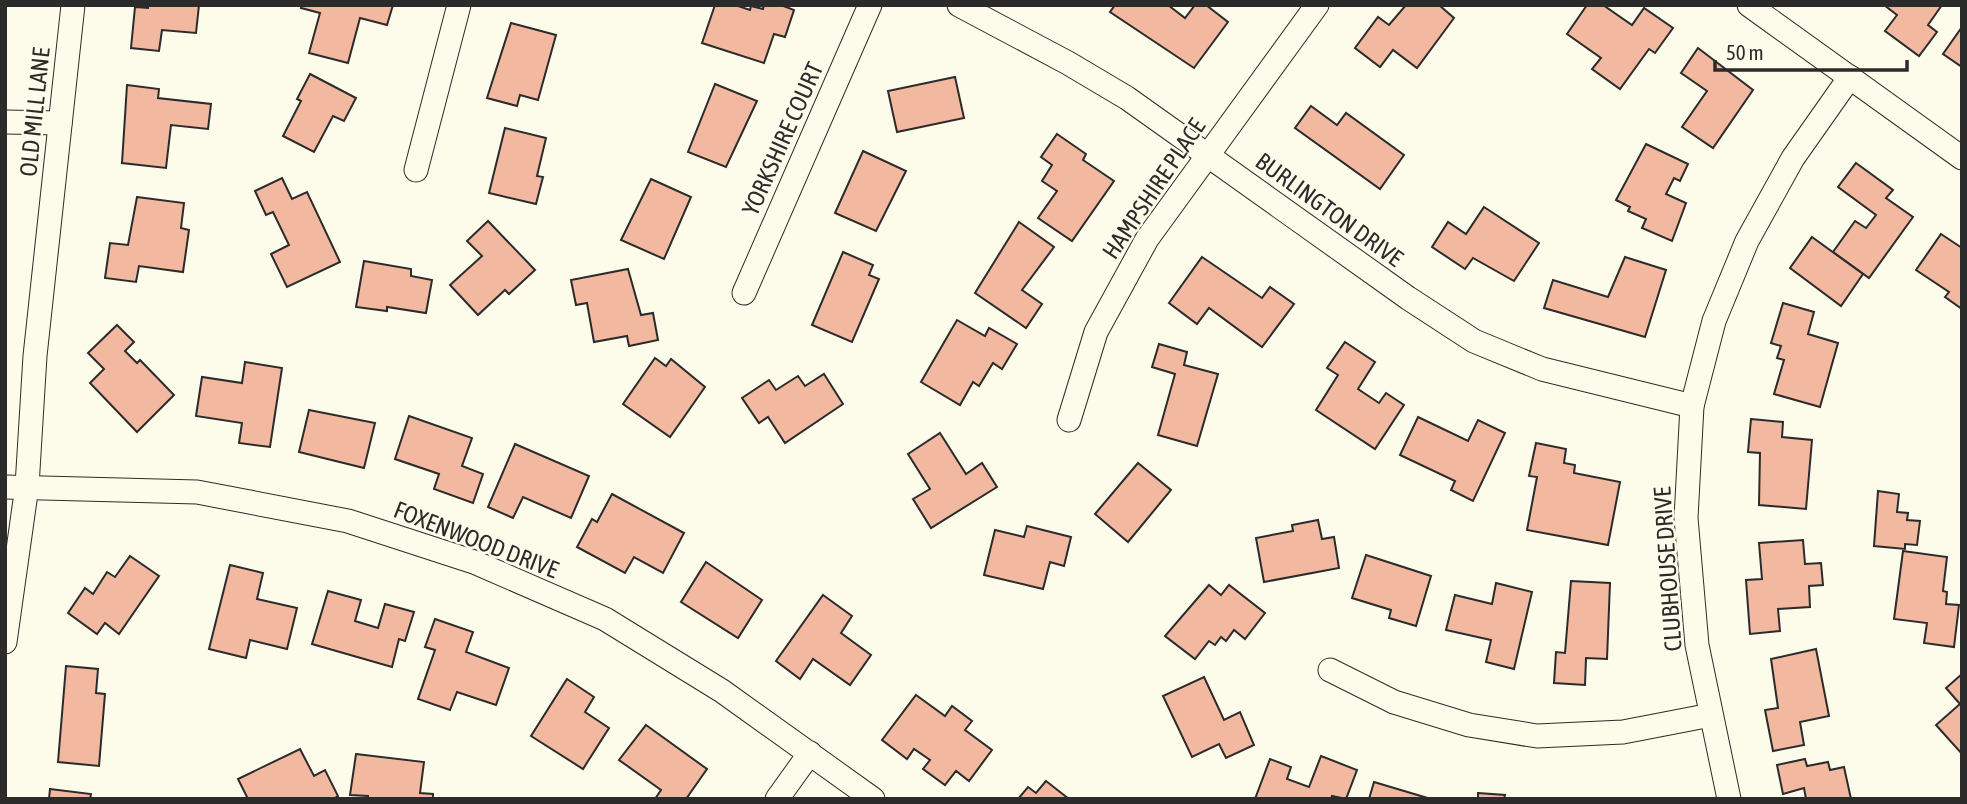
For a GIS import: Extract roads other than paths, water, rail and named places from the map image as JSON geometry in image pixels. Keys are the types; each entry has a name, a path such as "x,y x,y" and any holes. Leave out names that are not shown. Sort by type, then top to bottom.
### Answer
{"street":[{"name":"OLD MILL LANE","path":"5,642 16,486 34,356 74,5"},
{"path":"416,170 459,5"},
{"name":"YORKSHIRE COURT","path":"744,293 870,5"},
{"name":"BURLINGTON DRIVE","path":"959,5 1126,97 1408,298 1474,341 1542,369 1692,406"},
{"name":"HAMPSHIRE PLACE","path":"1069,420 1096,332 1147,239 1317,5"},
{"path":"1749,5 1962,158"},
{"name":"CLUBHOUSE DRIVE","path":"1729,799 1697,645 1686,518 1692,406 1714,321 1748,241 1793,158 1850,77"},
{"path":"5,122 60,123"},
{"name":"FOXENWOOD DRIVE","path":"16,486 197,492 348,521 474,562 605,619 722,691 873,799"},
{"path":"1330,670 1394,702 1469,725 1537,736 1623,732 1711,715"},
{"path":"777,799 810,754"}]}
